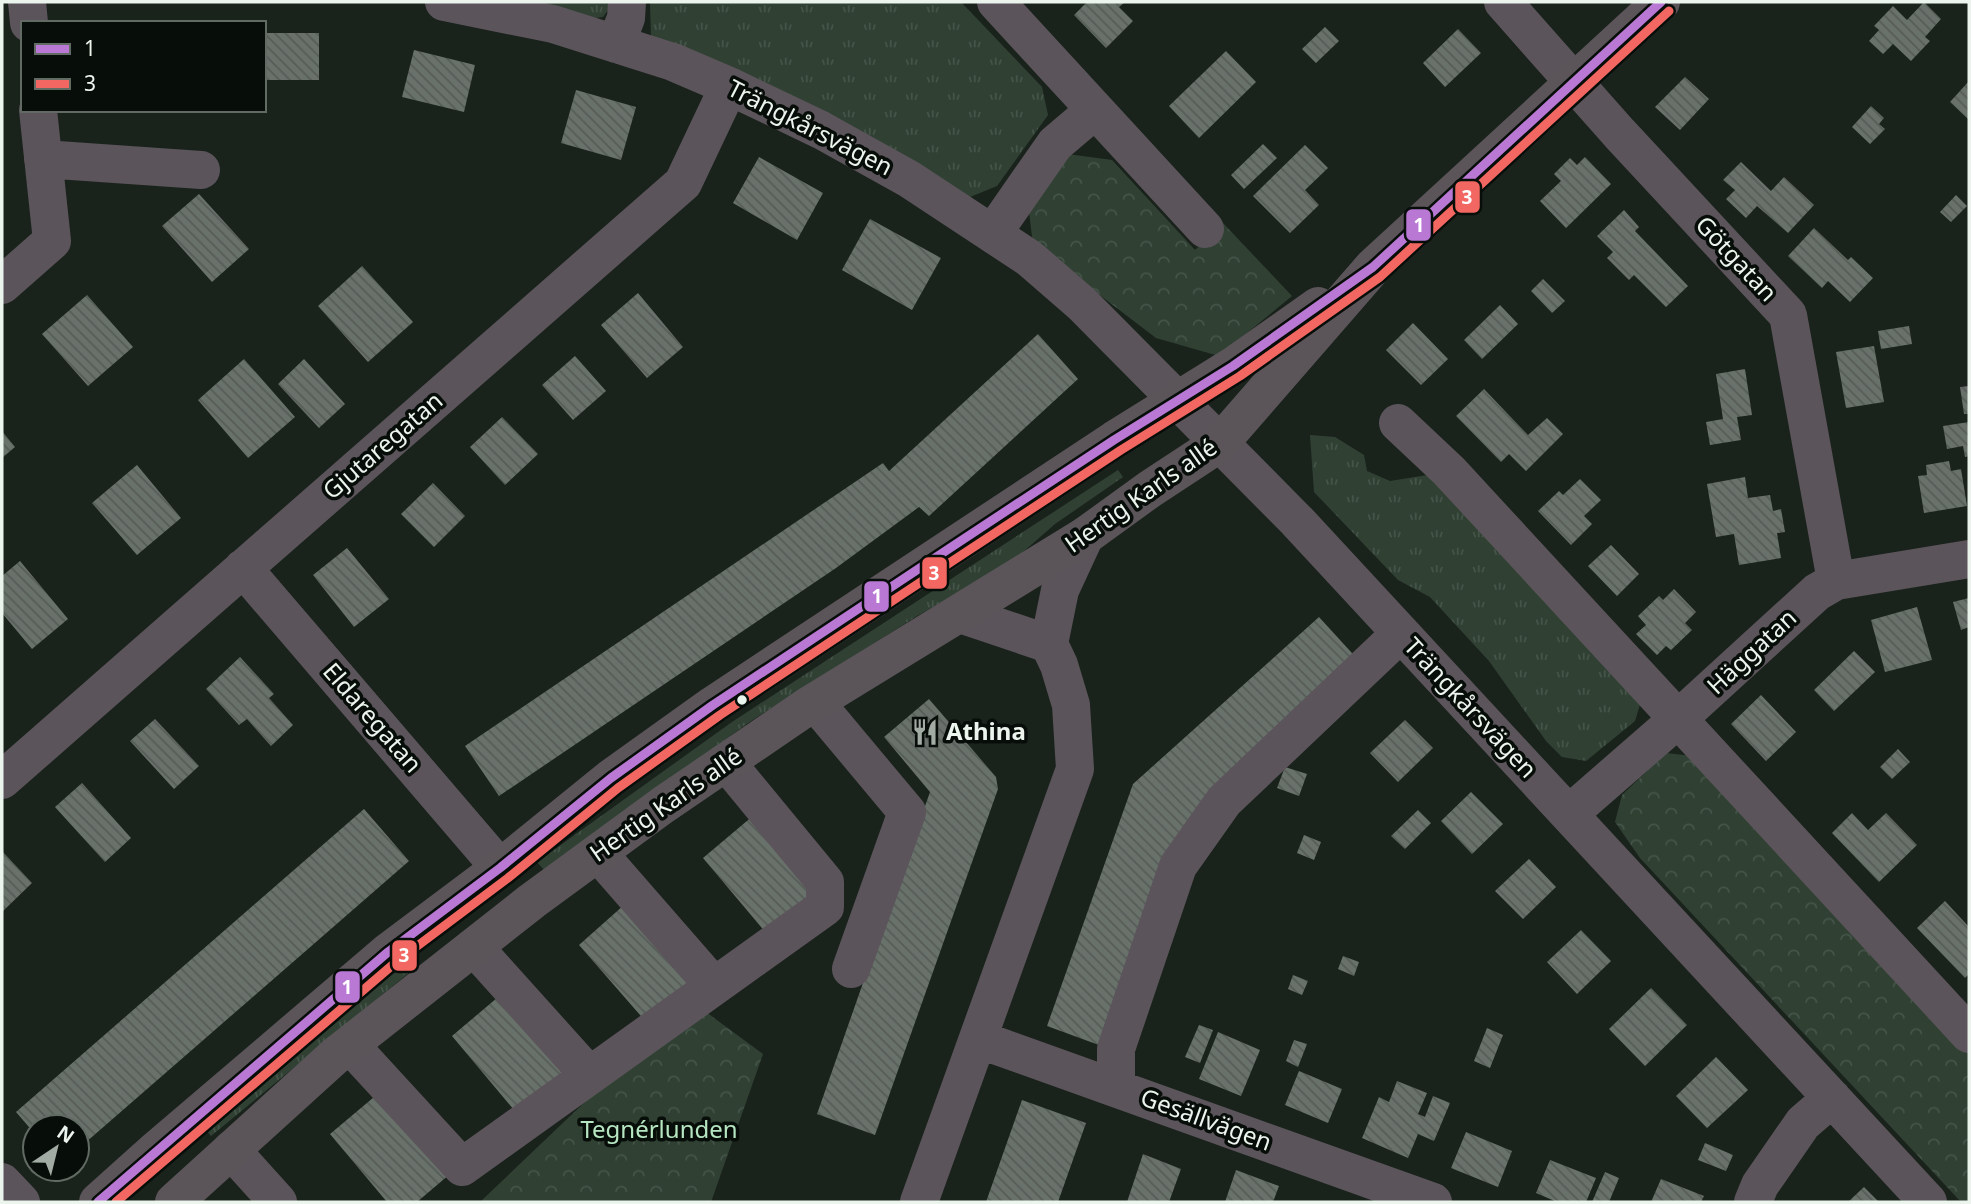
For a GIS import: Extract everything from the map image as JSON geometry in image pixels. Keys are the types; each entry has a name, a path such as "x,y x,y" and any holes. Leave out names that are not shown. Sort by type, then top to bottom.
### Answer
{"main road":[{"path":"1373,267 1661,2"},
{"name":"Hertig Karls allé","path":"98,1202 388,952 611,779 713,705 1233,366 1373,267"},
{"name":"Hertig Karls allé","path":"174,1202 350,1045 532,901 598,853 815,702 1085,536 1220,443 1373,267"},
{"path":"500,867 532,901"}],"street":[{"path":"27,2 29,21"},
{"name":"Trängkårsvägen","path":"444,2 553,24 673,62 729,86 821,130 909,179 1029,258 1082,304 1297,521 1928,1202"},
{"path":"616,44 626,18 626,2"},
{"path":"996,2 1205,229"},
{"name":"Götgatan","path":"1503,2 1619,133 1788,315 1836,581"},
{"name":"Gjutaregatan","path":"2,779 683,183 729,86"},
{"path":"993,233 1055,144 1095,110"},
{"path":"2,285 52,241 38,112"},
{"path":"43,159 201,170"},
{"path":"1398,423 1449,471 1969,1034"},
{"path":"919,1202 1075,769 1071,705 1059,665 1049,644 1060,590 1085,536"},
{"name":"Häggatan","path":"1569,814 1817,592 1836,581 1969,559"},
{"name":"Eldaregatan","path":"243,568 500,867"},
{"path":"960,614 1049,644"},
{"path":"1116,1087 1115,1049 1178,866 1224,801 1401,633"},
{"path":"815,702 907,812 851,969"},
{"path":"350,1045 462,1167 825,907 825,882 726,762"},
{"path":"598,853 714,986"},
{"path":"474,947 589,1075"},
{"name":"Gesällvägen","path":"978,1039 1433,1202"},
{"path":"1753,1202 1760,1185 1803,1123 1832,1098"},
{"path":"231,1150 278,1202"},
{"path":"2,1182 21,1202"}],"green space":[{"path":"519,2 611,2 611,6 603,17 588,19"},
{"path":"650,2 961,2 1042,87 1048,115 997,186 970,197 651,37"},
{"path":"1067,154 1112,160 1195,250 1223,223 1292,296 1219,356 1156,338 1033,244 1029,212"},
{"path":"1310,435 1335,437 1364,455 1367,471 1390,481 1434,474 1641,701 1635,721 1586,761 1562,757 1546,741 1489,661 1430,597 1398,580 1314,492"},
{"path":"1118,470 1123,477 1055,524 1009,564 917,616 748,723 545,871 537,862 732,722"},
{"path":"1666,753 1692,756 1969,1053 1969,1202 1961,1202 1640,858 1615,822 1622,795"},
{"path":"410,960 416,967 211,1136 205,1129"},
{"name":"Tegnérlunden","path":"691,1001 763,1054 711,1202 480,1202"}],"building":[{"path":"1087,2 1125,2 1119,7 1133,21 1106,48 1074,15"},
{"path":"1924,2 1941,19 1925,37 1930,41 1911,61 1893,44 1883,54 1869,41 1879,30 1874,26 1893,6 1907,20"},
{"path":"1325,27 1339,41 1316,63 1302,49"},
{"path":"1458,29 1481,53 1445,87 1423,63"},
{"path":"266,33 319,33 319,80 266,80"},
{"path":"414,50 475,65 464,112 402,97"},
{"path":"1226,51 1256,82 1199,138 1169,106"},
{"path":"1685,77 1709,99 1680,130 1655,107"},
{"path":"1969,81 1969,120 1950,102"},
{"path":"576,90 636,107 621,160 561,143"},
{"path":"1871,106 1884,118 1879,124 1885,129 1870,144 1852,127"},
{"path":"1263,144 1277,158 1244,189 1231,175"},
{"path":"1305,145 1328,168 1305,190 1319,205 1290,233 1253,196"},
{"path":"759,157 823,193 797,240 733,203"},
{"path":"1585,157 1611,184 1566,228 1540,201 1561,181 1554,174 1570,158 1577,165"},
{"path":"1741,162 1771,191 1784,177 1814,205 1788,233 1757,206 1746,218 1726,199 1735,190 1723,180"},
{"path":"199,194 249,249 212,282 162,226"},
{"path":"1956,195 1967,206 1951,222 1940,212"},
{"path":"1624,210 1639,227 1635,231 1688,286 1666,307 1634,275 1629,280 1607,258 1613,252 1597,236"},
{"path":"870,219 941,258 912,310 842,270"},
{"path":"1814,228 1848,260 1851,257 1873,278 1850,302 1828,281 1822,288 1788,256"},
{"path":"362,266 413,322 368,362 318,306"},
{"path":"1543,279 1565,301 1552,313 1531,291"},
{"path":"638,293 683,347 647,378 601,325"},
{"path":"87,295 133,347 88,386 42,334"},
{"path":"1500,305 1518,324 1482,359 1464,340"},
{"path":"1413,323 1448,359 1421,385 1386,350"},
{"path":"1909,326 1912,344 1881,349 1878,331"},
{"path":"1038,334 1078,379 929,516 919,507 836,568 499,796 465,746 883,463 889,471"},
{"path":"1874,346 1884,402 1846,408 1836,352"},
{"path":"575,356 606,391 573,420 542,385"},
{"path":"244,359 295,417 248,458 198,400"},
{"path":"304,359 345,404 319,428 278,384"},
{"path":"1745,369 1752,415 1737,417 1741,440 1710,445 1706,422 1723,419 1716,374"},
{"path":"1969,386 1969,414 1964,414 1960,387"},
{"path":"1484,389 1528,435 1547,418 1563,434 1526,471 1509,454 1501,462 1456,416"},
{"path":"502,417 538,454 505,485 470,447"},
{"path":"1969,422 1969,456 1965,457 1963,446 1947,449 1943,426"},
{"path":"2,431 15,447 2,458"},
{"path":"1949,461 1951,471 1961,469 1967,506 1924,513 1918,476 1927,475 1926,465"},
{"path":"137,465 181,518 137,555 92,503"},
{"path":"1745,477 1748,498 1770,495 1773,511 1781,509 1785,532 1777,533 1781,558 1739,565 1734,534 1716,537 1707,484"},
{"path":"1580,479 1601,500 1584,516 1592,524 1571,545 1538,511 1559,491 1563,495"},
{"path":"433,483 465,516 434,547 401,514"},
{"path":"1611,545 1639,574 1617,596 1588,566"},
{"path":"347,548 389,599 354,627 313,575"},
{"path":"20,561 68,619 32,649 2,613 2,576"},
{"path":"1674,589 1696,612 1685,623 1692,630 1671,650 1666,646 1657,655 1636,634 1646,625 1638,616 1659,596 1663,600"},
{"path":"1969,598 1969,627 1961,630 1953,602"},
{"path":"1917,607 1932,660 1885,672 1871,620"},
{"path":"1319,617 1361,663 1187,821 1107,1048 1047,1026 1133,784"},
{"path":"1854,651 1875,672 1834,711 1814,690"},
{"path":"240,657 274,694 269,698 293,725 271,746 247,719 239,725 206,689"},
{"path":"1761,695 1796,732 1766,761 1731,724"},
{"path":"929,699 996,777 998,789 875,1135 817,1114 930,792 884,737"},
{"path":"155,719 199,766 174,789 130,741"},
{"path":"1405,720 1433,748 1398,782 1370,753"},
{"path":"1898,749 1910,762 1892,779 1880,767"},
{"path":"1285,767 1307,774 1299,796 1277,788"},
{"path":"82,783 131,838 105,862 55,807"},
{"path":"1471,792 1503,824 1472,854 1441,821"},
{"path":"364,809 409,861 91,1138 91,1113 21,1113 21,1118 16,1112"},
{"path":"1418,810 1431,823 1405,849 1391,836"},
{"path":"1852,813 1868,830 1886,813 1917,845 1879,882 1832,833"},
{"path":"754,815 823,897 772,940 703,858"},
{"path":"1304,835 1321,842 1314,860 1297,853"},
{"path":"2,851 32,883 2,912"},
{"path":"1529,859 1556,887 1523,919 1495,891"},
{"path":"1945,901 1969,927 1969,974 1965,978 1917,928"},
{"path":"624,905 692,982 647,1023 579,945"},
{"path":"1581,930 1611,961 1577,994 1547,962"},
{"path":"1343,956 1359,962 1354,976 1338,969"},
{"path":"1293,975 1308,981 1302,995 1288,989"},
{"path":"1651,988 1687,1025 1645,1066 1609,1029"},
{"path":"504,992 572,1072 519,1116 452,1036"},
{"path":"1199,1025 1213,1030 1200,1063 1185,1057"},
{"path":"1487,1028 1503,1035 1490,1068 1474,1061"},
{"path":"1218,1032 1260,1050 1241,1096 1199,1079"},
{"path":"1294,1040 1307,1044 1298,1067 1286,1061"},
{"path":"1716,1057 1748,1090 1707,1128 1676,1096"},
{"path":"1299,1071 1342,1089 1328,1123 1285,1105"},
{"path":"1397,1081 1427,1093 1418,1114 1425,1117 1433,1096 1450,1103 1434,1141 1418,1134 1408,1158 1362,1138 1379,1097 1389,1102"},
{"path":"380,1092 450,1174 417,1202 387,1202 330,1134"},
{"path":"1022,1100 1086,1123 1058,1202 986,1202"},
{"path":"1466,1132 1512,1151 1498,1187 1451,1168"},
{"path":"1705,1143 1733,1155 1726,1171 1698,1160"},
{"path":"1143,1154 1181,1169 1169,1202 1127,1202"},
{"path":"1550,1160 1596,1178 1586,1202 1557,1202 1536,1193"},
{"path":"1236,1170 1279,1186 1273,1202 1225,1202"},
{"path":"1605,1172 1619,1178 1609,1202 1592,1202"},
{"path":"1661,1179 1704,1196 1701,1202 1651,1202"},
{"path":"1864,1187 1879,1202 1848,1202"}],"transit line":[{"name":"1","path":"98,1202 388,952 500,868 611,778 713,705 947,550 1114,440 1233,366 1373,267 1661,2"},
{"name":"3","path":"116,1202 396,962 508,878 618,788 720,715 954,560 1121,450 1240,376 1380,277 1669,11"}],"place":[{"name":"Athina","path":"925,732"}]}
